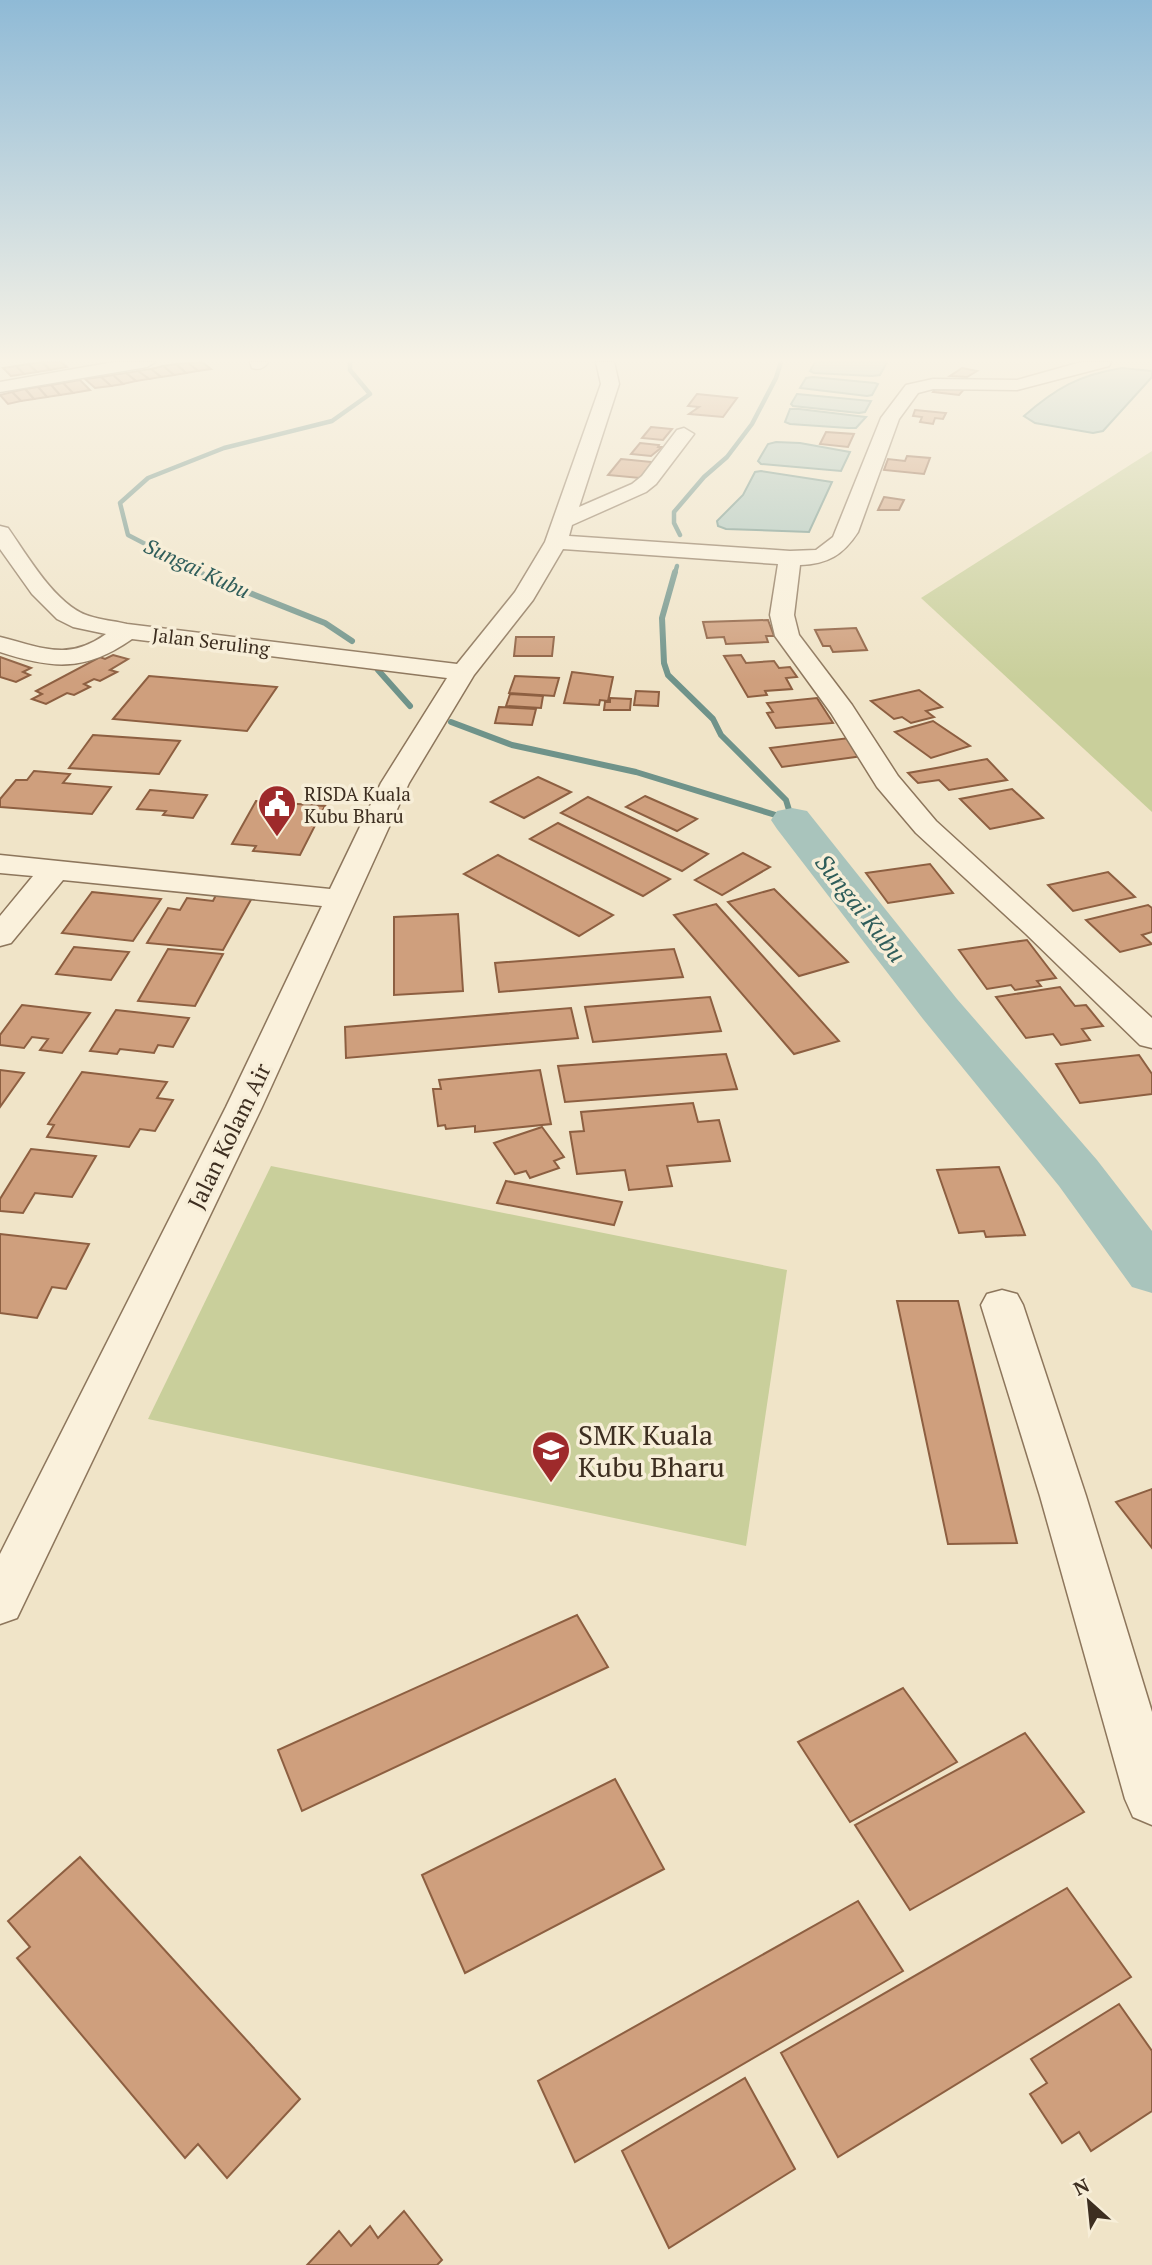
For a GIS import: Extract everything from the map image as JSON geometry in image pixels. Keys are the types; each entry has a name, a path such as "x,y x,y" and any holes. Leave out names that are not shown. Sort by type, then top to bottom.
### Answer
{"street":[{"name":"Jalan Kolam Air","path":"0,1602 244,1107 395,783 463,672 525,595 559,532 581,468"},
{"path":"559,532 639,488 658,468"},
{"path":"559,532 790,558 813,558 837,548 847,532 871,468"},
{"name":"Jalan Seruling","path":"4,546 46,596 65,614 81,622 127,631 463,672"},
{"path":"790,558 782,615 787,636 843,711 887,781 926,827 1037,927 1152,1037"},
{"path":"0,644 39,657 73,659 103,649 127,631"},
{"path":"103,649 166,660"},
{"path":"0,864 339,899"},
{"path":"0,936 55,870"},
{"path":"1002,1305 1152,1799"}],"green space":[{"path":"1126,468 1152,468 1152,812 921,598"},
{"path":"271,1166 787,1270 746,1546 148,1419"}],"water":[{"path":"803,468 843,468 841,471"},
{"path":"755,472 832,482 809,532 726,529 718,526 717,521 743,495"}],"building":[{"path":"614,468 648,468 640,478 608,475"},
{"path":"885,468 926,468 924,474 884,470"},
{"path":"884,497 904,500 899,510 878,510"},
{"path":"768,620 774,636 766,636 768,642 726,644 724,637 707,638 703,622"},
{"path":"856,628 867,650 833,652 830,646 823,646 815,630"},
{"path":"516,637 554,637 552,656 514,656"},
{"path":"113,655 128,659 110,670 117,672 100,681 94,679 84,684 90,687 74,695 67,693 46,704 32,699 42,694 36,691 100,657 105,659"},
{"path":"741,655 746,663 774,661 779,668 790,667 797,677 786,678 792,689 765,691 767,695 748,697 724,656"},
{"path":"0,657 31,668 23,672 30,675 16,682 0,677"},
{"path":"572,672 613,677 608,701 600,700 599,705 564,703"},
{"path":"149,676 277,687 247,731 113,719"},
{"path":"515,676 559,678 554,696 509,693"},
{"path":"919,690 942,707 926,711 934,717 911,723 902,717 894,719 871,701"},
{"path":"636,691 659,692 658,706 634,705"},
{"path":"510,694 543,696 541,708 506,706"},
{"path":"610,698 631,699 630,710 604,710 605,702 610,702"},
{"path":"817,698 833,723 776,728 767,713 773,712 767,703"},
{"path":"499,707 536,709 532,725 495,723"},
{"path":"933,721 970,746 931,758 895,732"},
{"path":"93,735 180,741 159,774 69,768"},
{"path":"849,738 863,756 782,767 770,748"},
{"path":"987,759 1007,780 949,790 939,780 918,783 908,773"},
{"path":"34,771 70,774 63,783 111,787 92,814 0,807 0,799 16,780 27,780"},
{"path":"538,777 571,792 524,818 491,802"},
{"path":"1012,789 1043,818 990,829 960,799"},
{"path":"150,790 207,795 193,818 163,815 166,811 137,809"},
{"path":"645,796 697,819 677,831 626,807"},
{"path":"588,797 708,854 682,871 561,813"},
{"path":"256,801 325,806 300,855 253,851 256,846 232,844"},
{"path":"558,823 670,879 643,896 530,839"},
{"path":"743,853 770,867 722,895 695,880"},
{"path":"498,855 613,915 579,936 464,874"},
{"path":"930,864 953,893 888,903 866,873"},
{"path":"1108,872 1135,897 1073,911 1048,885"},
{"path":"774,889 848,962 799,976 728,902"},
{"path":"92,892 161,899 133,941 62,933"},
{"path":"217,893 253,896 223,950 147,943 168,908 180,910 187,898 213,901"},
{"path":"716,904 839,1041 794,1054 674,915"},
{"path":"1148,905 1152,908 1152,932 1142,935 1152,944 1120,952 1086,920"},
{"path":"458,914 463,991 394,995 394,917"},
{"path":"1027,940 1056,978 1037,981 1041,986 1015,990 1011,985 987,989 959,950"},
{"path":"74,947 129,952 111,980 56,974"},
{"path":"168,949 223,954 195,1006 138,1001"},
{"path":"674,949 683,977 499,992 495,963"},
{"path":"1060,987 1075,1006 1086,1005 1103,1026 1082,1029 1090,1040 1061,1045 1053,1034 1026,1038 996,997"},
{"path":"710,997 721,1031 593,1042 585,1007"},
{"path":"22,1005 90,1013 62,1053 40,1050 48,1039 32,1037 24,1048 0,1045 0,1035"},
{"path":"571,1008 578,1038 346,1058 345,1027"},
{"path":"116,1010 189,1018 173,1047 158,1045 154,1053 120,1049 117,1054 90,1051"},
{"path":"726,1054 737,1089 565,1102 558,1066"},
{"path":"1139,1055 1152,1074 1152,1094 1080,1103 1056,1064"},
{"path":"0,1070 24,1073 0,1107"},
{"path":"540,1070 551,1124 475,1132 475,1126 446,1129 445,1125 438,1126 433,1089 441,1089 439,1080"},
{"path":"82,1072 167,1082 157,1098 173,1100 155,1131 140,1129 129,1147 47,1137 54,1125 48,1124"},
{"path":"693,1103 698,1122 719,1120 730,1161 667,1166 672,1186 629,1190 625,1170 577,1174 570,1132 584,1131 581,1112"},
{"path":"542,1127 564,1157 554,1161 559,1168 530,1178 526,1171 515,1174 494,1143"},
{"path":"31,1149 96,1156 72,1197 35,1193 23,1213 0,1211 0,1199"},
{"path":"999,1167 1025,1235 986,1237 984,1231 959,1233 937,1170"},
{"path":"506,1181 622,1202 614,1225 497,1203"},
{"path":"0,1234 89,1244 66,1289 52,1287 37,1318 0,1313"},
{"path":"897,1301 958,1301 1017,1543 948,1544"},
{"path":"1152,1489 1152,1548 1116,1502"},
{"path":"577,1615 608,1667 302,1811 278,1750"},
{"path":"903,1688 957,1762 850,1822 798,1742"},
{"path":"1025,1733 1084,1812 910,1910 855,1825"},
{"path":"615,1779 664,1869 465,1973 422,1875"},
{"path":"80,1857 300,2099 227,2178 198,2144 185,2158 17,1958 30,1947 8,1921"},
{"path":"1067,1888 1131,1977 838,2157 781,2053"},
{"path":"858,1901 903,1971 575,2162 538,2081"},
{"path":"1119,2004 1152,2051 1152,2111 1091,2151 1079,2132 1062,2143 1030,2094 1047,2083 1031,2059"},
{"path":"745,2078 795,2169 669,2248 622,2151"},
{"path":"404,2211 442,2260 437,2265 307,2265 339,2231 351,2246 370,2226 378,2238"}],"waterway":[{"name":"Sungai Kubu","path":"174,468 148,478 120,503 128,535 201,573"},
{"path":"680,535 674,523 674,512 715,468"},
{"path":"675,573 677,566"},
{"name":"Sungai Kubu","path":"197,572 325,623 352,641"},
{"name":"Sungai Kubu","path":"451,722 512,745 636,772 792,820 786,800 721,735 713,719 668,675 664,663 662,618 675,572"},
{"name":"Sungai Kubu","path":"378,670 410,706"},
{"name":"Sungai Kubu","path":"792,820 940,1009 1078,1173 1152,1272"}],"place":[{"name":"RISDA Kuala Kubu Bharu","path":"277,838"},
{"name":"SMK Kuala Kubu Bharu","path":"551,1484"}]}
